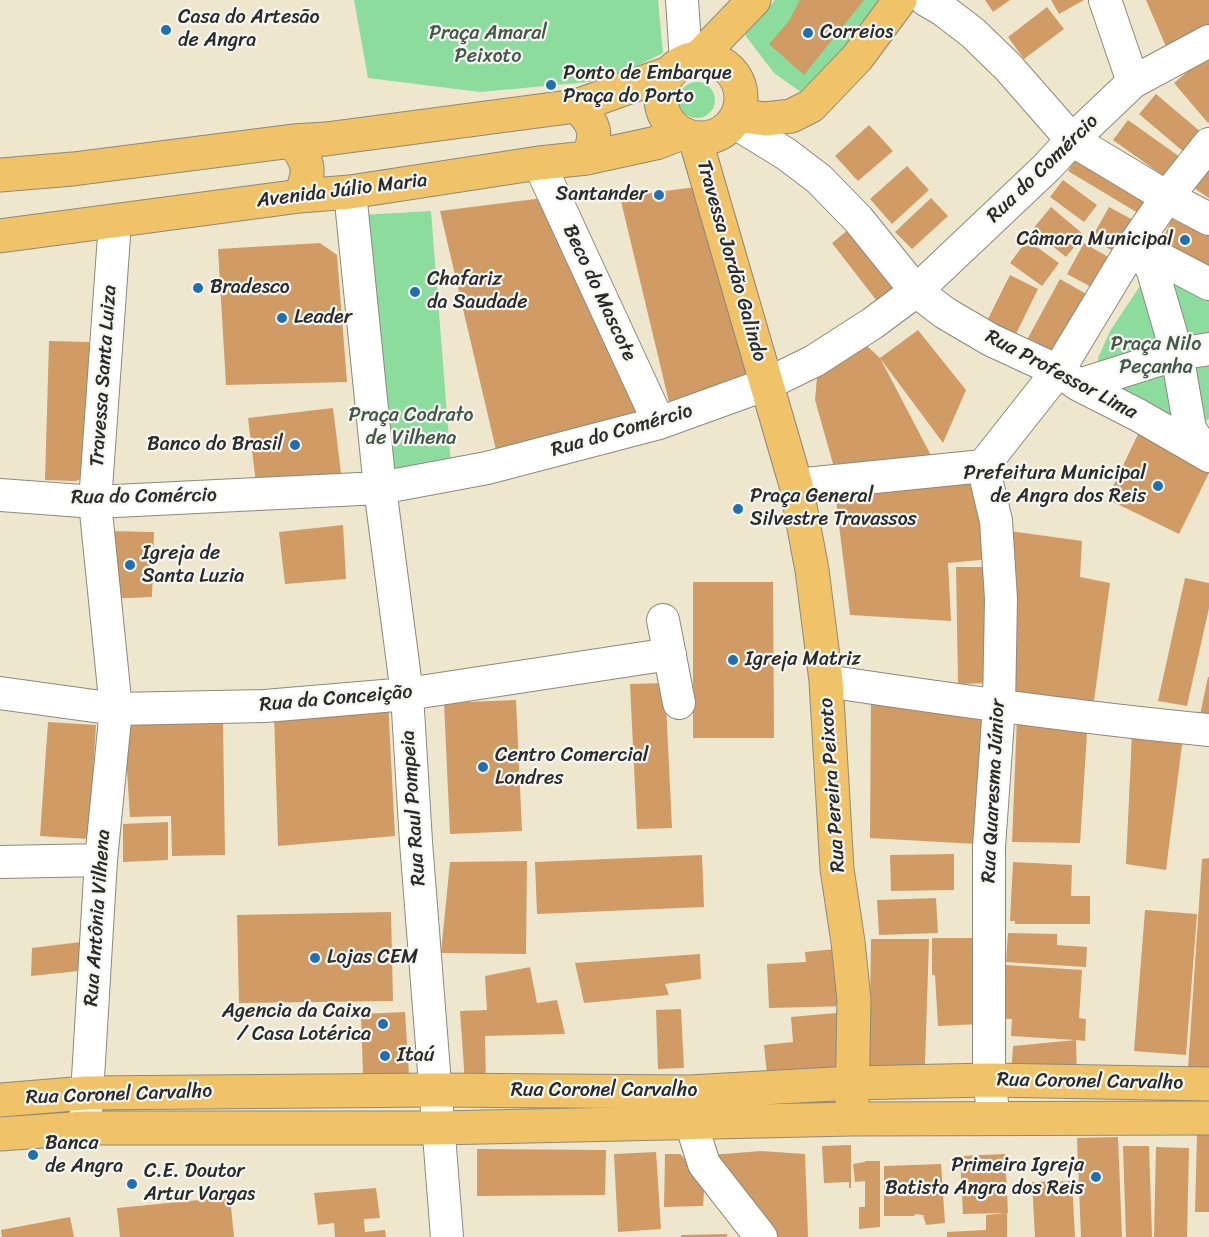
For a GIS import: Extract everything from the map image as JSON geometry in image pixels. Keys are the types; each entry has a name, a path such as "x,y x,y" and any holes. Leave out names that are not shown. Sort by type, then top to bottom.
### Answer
{"main road":[{"path":"0,175 73,169 293,141 326,139 576,106 685,64 713,58 735,75 741,87 742,101 731,125 720,134 708,138 688,135 671,124 664,113 661,99 663,86 685,64 754,0"},
{"path":"736,118 765,119 791,116 811,106 857,58 900,0"},
{"path":"576,106 588,117 592,126 593,146 587,158"},
{"name":"Avenida Júlio Maria","path":"0,236 300,196 350,192 587,158 688,135"},
{"name":"Travessa Jordão Galindo","path":"688,135 767,384"},
{"path":"293,141 308,166 306,182 300,196"},
{"name":"Rua Pereira Peixoto","path":"767,384 796,485 812,570 826,681 837,869 854,1000 852,1119"},
{"name":"Rua Coronel Carvalho","path":"0,1134 84,1128 438,1128 690,1108 852,1083 989,1080 1209,1084"},
{"name":"Rua Coronel Carvalho","path":"0,1100 86,1093 436,1090 852,1119 1209,1118"}],"street":[{"path":"682,0 685,64"},
{"path":"926,0 973,33 1008,67 1072,140 1167,197 1209,219"},
{"path":"1106,0 1133,82"},
{"name":"Rua do Comércio","path":"0,495 95,502 380,488 487,468 659,423 767,384 814,361 873,323 916,291 1133,82 1209,41"},
{"name":"Rua Professor Lima","path":"736,118 819,179 858,219 916,291 945,313 991,340 1138,415 1207,455"},
{"path":"796,485 983,466 1068,378 1134,245 1167,197 1209,144"},
{"name":"Beco do Mascote","path":"539,164 659,423"},
{"path":"350,192 380,488"},
{"name":"Travessa Santa Luiza","path":"115,222 95,502 116,709"},
{"path":"1134,245 1209,284"},
{"path":"1134,245 1152,268 1177,354 1190,429 1207,455"},
{"path":"1068,378 1209,349"},
{"name":"Rua Quaresma Júnior","path":"983,466 996,521 1001,598 999,706 989,858 989,1080 994,1118"},
{"name":"Rua Raul Pompeia","path":"380,488 407,694 416,842 447,1237"},
{"path":"663,620 679,703"},
{"name":"Rua da Conceição","path":"0,693 116,709 265,706 407,694 670,654"},
{"path":"826,681 999,706 1209,730"},
{"name":"Rua Antônia Vilhena","path":"84,1128 101,860 116,709"},
{"path":"0,862 101,860"},
{"path":"690,1108 704,1164 761,1237"}],"green space":[{"name":"Praça Amaral Peixoto","path":"354,0 658,0 663,53 633,68 589,82 480,92 368,78"},
{"path":"775,0 893,0 802,93 774,73 745,35"},
{"path":"697,82 710,87 715,100 710,113 697,118 684,113 679,100 684,87"},
{"name":"Praça Codrato de Vilhena","path":"431,211 451,465 378,474 361,215"},
{"name":"Praça Nilo Peçanha","path":"1152,268 1209,291 1209,419 1190,429 1101,388 1098,358 1110,331"}],"building":[{"name":"Correios","path":"800,0 864,0 804,75 769,44 789,21"},
{"path":"985,0 1010,0 993,12"},
{"path":"1051,0 1084,0 1059,14"},
{"path":"1146,0 1209,0 1209,31 1167,49"},
{"path":"1047,7 1064,29 1024,59 1008,37"},
{"path":"1209,53 1209,122 1208,123 1174,83"},
{"path":"1156,94 1202,133 1185,153 1139,114"},
{"path":"1128,120 1180,157 1165,177 1113,140"},
{"path":"869,125 893,151 858,181 835,156"},
{"path":"1077,157 1147,199 1138,213 1068,171"},
{"path":"907,166 929,190 892,224 870,199"},
{"path":"1209,166 1209,198 1194,188"},
{"path":"1063,180 1097,205 1084,222 1050,197"},
{"path":"703,186 755,376 669,402 620,197"},
{"path":"543,198 643,419 497,454 440,211"},
{"path":"931,198 948,216 912,249 895,232"},
{"path":"1051,207 1084,235 1066,257 1032,230"},
{"path":"1109,207 1133,220 1115,252 1091,239"},
{"name":"Câmara Municipal","path":"1172,219 1209,236 1209,269 1160,244"},
{"path":"853,226 901,289 880,305 832,243"},
{"path":"1027,240 1059,263 1042,286 1010,263"},
{"name":"Leader","path":"320,243 337,255 347,382 226,385 218,249"},
{"path":"1084,243 1110,258 1093,288 1067,274"},
{"path":"1010,275 1038,289 1014,338 986,323"},
{"path":"1060,279 1088,295 1056,353 1028,338"},
{"path":"918,330 966,390 943,443 880,358"},
{"path":"49,341 89,342 92,468 87,476 76,481 45,480"},
{"path":"867,346 880,358 935,463 835,471 815,400 817,378 825,370"},
{"name":"Banco do Brasil","path":"333,408 341,473 256,483 248,418"},
{"name":"Prefeitura Municipal de Angra dos Reis","path":"1141,428 1209,461 1209,473 1179,534 1107,499"},
{"path":"978,476 990,559 948,563 951,621 850,615 835,492"},
{"path":"343,525 346,579 285,584 279,532"},
{"name":"Igreja de Santa Luzia","path":"108,531 154,532 152,597 106,599"},
{"path":"1010,531 1082,541 1080,577 1110,583 1093,708 1008,698"},
{"path":"956,567 993,567 994,683 958,684"},
{"path":"1185,578 1209,583 1209,608 1187,706 1158,701"},
{"name":"Igreja Matriz","path":"693,582 773,582 774,738 693,738"},
{"path":"1209,677 1209,717 1200,715"},
{"path":"665,683 672,828 637,829 630,684"},
{"path":"871,695 990,715 976,844 870,838"},
{"name":"Centro Comercial Londres","path":"516,700 522,831 450,834 444,703"},
{"path":"388,701 395,836 278,846 274,713"},
{"path":"1017,717 1088,718 1080,843 1012,842"},
{"path":"48,722 96,725 89,839 40,836"},
{"path":"223,722 225,855 172,856 171,816 130,817 124,723"},
{"path":"1132,733 1183,737 1166,870 1126,864"},
{"path":"168,822 168,860 123,862 123,824"},
{"path":"954,854 954,890 891,891 890,855"},
{"path":"702,855 704,907 537,914 535,862"},
{"path":"1209,858 1209,1081 1187,1083 1202,859"},
{"path":"527,861 526,954 441,953 450,862"},
{"path":"1013,862 1072,865 1071,896 1090,896 1090,924 1015,924 1015,921 1010,921"},
{"path":"936,898 938,933 879,935 877,900"},
{"path":"1145,910 1197,914 1186,1055 1134,1051"},
{"name":"Lojas CEM","path":"391,912 393,1001 239,1003 237,915"},
{"path":"1008,933 1057,934 1057,945 1087,947 1086,967 1006,962"},
{"path":"932,938 985,938 980,1024 938,1026 935,975 932,975"},
{"path":"871,939 929,939 925,1065 869,1066"},
{"path":"89,941 88,970 31,976 32,948"},
{"path":"846,948 851,1006 769,1008 767,964 806,962 805,952"},
{"path":"700,954 701,979 665,984 669,995 584,1003 575,963"},
{"path":"1005,965 1082,970 1079,1018 1086,1019 1085,1041 1011,1036 1012,1019 1002,1019"},
{"path":"530,967 537,1003 557,1000 565,1034 485,1036 486,1084 465,1083 460,1011 487,1010 485,976"},
{"path":"681,1009 684,1068 658,1069 656,1010"},
{"name":"Itaú","path":"405,1012 409,1075 363,1076 361,1014"},
{"path":"847,1012 851,1076 768,1084 764,1045 793,1042 791,1017"},
{"path":"1076,1040 1077,1079 1011,1078 1013,1046"},
{"path":"1197,1133 1209,1133 1209,1212 1195,1212"},
{"path":"1118,1137 1122,1237 1081,1237 1077,1138"},
{"path":"851,1145 851,1188 849,1188 849,1182 824,1183 822,1146"},
{"path":"1123,1146 1149,1146 1152,1237 1126,1237"},
{"path":"1156,1147 1189,1148 1187,1237 1154,1237"},
{"path":"477,1149 606,1150 605,1195 477,1196"},
{"path":"761,1151 805,1154 808,1237 777,1237 711,1155"},
{"path":"656,1152 661,1229 618,1232 614,1154"},
{"path":"665,1154 680,1154 705,1178 703,1206 664,1207"},
{"path":"1005,1154 1008,1213 963,1214 960,1156"},
{"path":"880,1161 880,1227 859,1229 859,1207 865,1207 865,1181 855,1182 853,1164"},
{"path":"941,1164 945,1223 926,1225 923,1215 915,1214 914,1216 884,1216 884,1166"},
{"path":"1072,1181 1075,1237 1035,1237 1032,1182"},
{"path":"376,1188 380,1218 364,1219 365,1232 385,1230 386,1237 335,1237 334,1223 318,1225 314,1193"},
{"path":"230,1197 234,1237 120,1237 117,1208"},
{"path":"1007,1213 1007,1237 947,1237 947,1232 986,1230 986,1215"},
{"path":"70,1217 74,1237 2,1237 1,1230"},
{"path":"727,1234 727,1237 681,1237 681,1235"}],"place":[{"name":"Casa do Artesão de Angra","path":"166,30"},
{"name":"Correios","path":"808,33"},
{"name":"Ponto de Embarque Praça do Porto","path":"551,85"},
{"name":"Santander","path":"659,195"},
{"name":"Câmara Municipal","path":"1185,240"},
{"name":"Bradesco","path":"198,288"},
{"name":"Chafariz da Saudade","path":"415,292"},
{"name":"Leader","path":"282,318"},
{"name":"Banco do Brasil","path":"295,445"},
{"name":"Prefeitura Municipal de Angra dos Reis","path":"1158,486"},
{"name":"Praça General Silvestre Travassos","path":"738,509"},
{"name":"Igreja de Santa Luzia","path":"130,565"},
{"name":"Igreja Matriz","path":"733,660"},
{"name":"Centro Comercial Londres","path":"483,767"},
{"name":"Lojas CEM","path":"315,958"},
{"name":"Agencia da Caixa / Casa Lotérica","path":"383,1024"},
{"name":"Itaú","path":"385,1056"},
{"name":"Banca de Angra","path":"33,1155"},
{"name":"Primeira Igreja Batista Angra dos Reis","path":"1096,1177"},
{"name":"C.E. Doutor Artur Vargas","path":"132,1184"}]}
